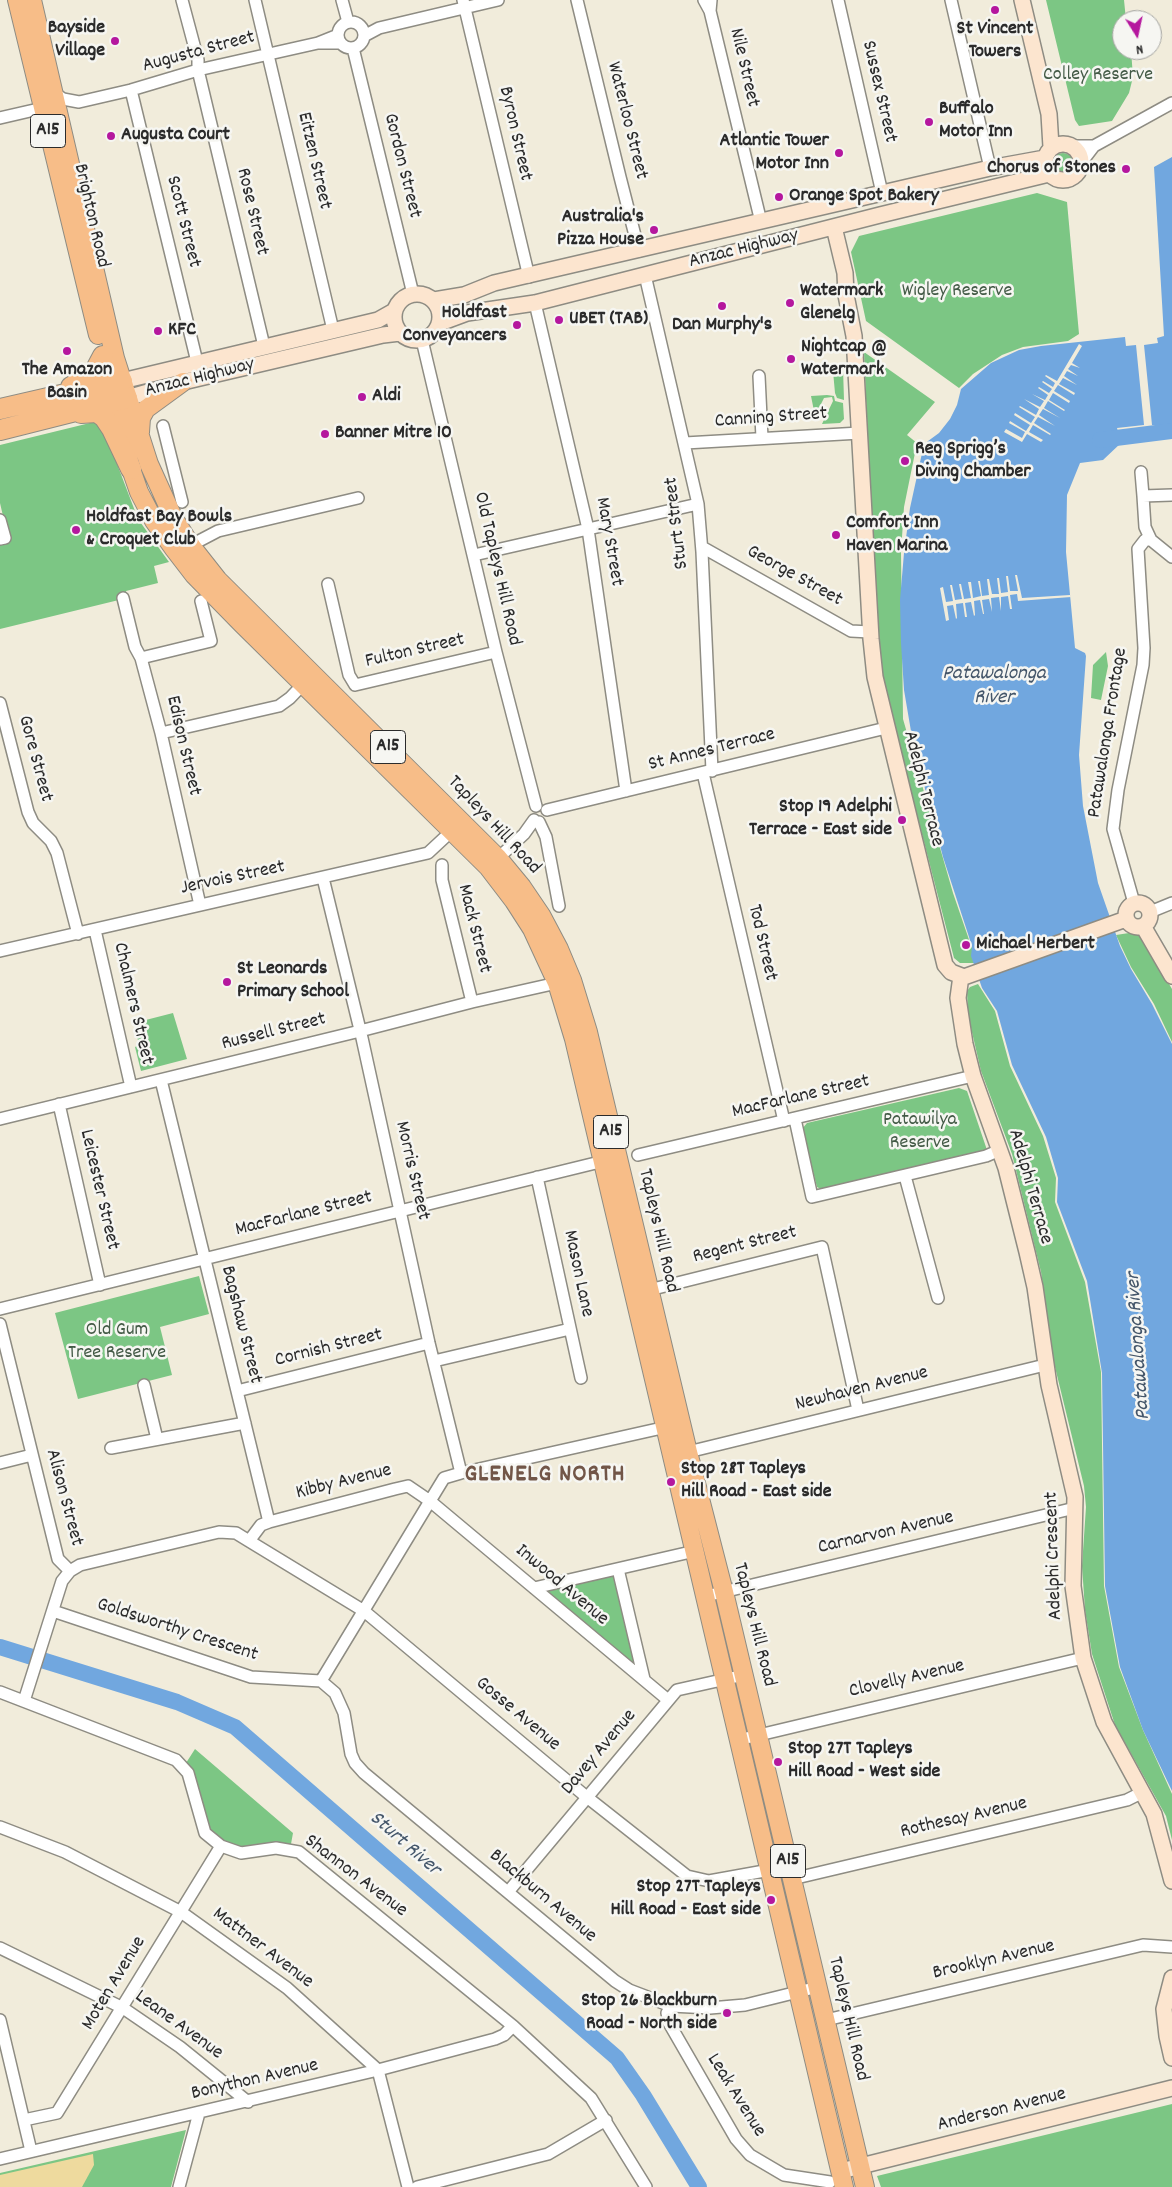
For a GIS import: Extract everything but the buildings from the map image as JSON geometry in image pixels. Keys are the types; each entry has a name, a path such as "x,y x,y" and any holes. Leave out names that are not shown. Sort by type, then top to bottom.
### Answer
{"highway":[{"path":"52,398 94,373 103,356"},
{"name":"Anzac Highway","path":"0,409 52,398 118,391"},
{"name":"Anzac Highway","path":"0,430 68,414 118,391"},
{"path":"68,414 97,412 104,417 112,429 131,469"}],"main road":[{"name":"Brighton Road","path":"17,0 103,356 118,391"},
{"name":"Brighton Road","path":"32,0 60,120 118,391"},
{"path":"43,108 53,91"},
{"path":"140,432 142,418 146,409 184,382"},
{"name":"Tapleys Hill Road","path":"118,391 140,432 156,480 186,552 215,596 308,678 493,862 522,887 541,915 569,973 581,1006 610,1159 673,1426 688,1452 724,1592 865,2187"},
{"name":"Tapleys Hill Road","path":"118,391 131,469 140,492 154,521 186,552"},
{"name":"Tapleys Hill Road","path":"493,862 532,929 557,983 649,1290 695,1551 798,1991 838,2180"}],"street":[{"name":"Rose Street","path":"182,0 198,60 198,70 264,346"},
{"name":"Eitzen Street","path":"255,0 333,330"},
{"path":"342,0 348,22"},
{"path":"363,32 464,4 498,0"},
{"name":"Waterloo Street","path":"577,0 639,251"},
{"name":"Nile Street","path":"704,0 711,6 763,221"},
{"name":"Sussex Street","path":"838,0 876,195"},
{"path":"951,0 990,168"},
{"path":"1022,0 1049,114 1049,149 1044,164 1049,174 1059,180 1070,178 1078,172 1081,163 1094,146 1172,103"},
{"name":"Byron Street","path":"464,4 529,277"},
{"path":"348,22 356,22 363,32 361,44 353,48 345,47 339,39 341,26 348,22"},
{"name":"Augusta Street","path":"53,91 59,98 69,101 89,99 131,90 198,70 339,39"},
{"name":"Gordon Street","path":"353,48 413,294"},
{"name":"Scott Street","path":"131,90 197,362"},
{"name":"Augusta Street","path":"60,120 74,106 89,99"},
{"path":"0,118 43,108"},
{"path":"1049,114 1070,145 1079,153 1081,163"},
{"path":"1049,149 1059,144 1094,146"},
{"name":"Anzac Highway","path":"434,300 464,295 494,284 990,168 1049,149"},
{"name":"Anzac Highway","path":"440,323 467,313 535,303 778,241 828,226 1049,174"},
{"path":"763,221 792,215 816,217 828,226 835,212 850,202 876,195"},
{"path":"838,245 842,240 880,215"},
{"path":"763,221 772,221 775,224 778,241"},
{"name":"Adelphi Terrace","path":"828,226 838,245 845,273 846,295 854,336 874,677 946,965 951,972 967,975 958,998 960,1019 973,1076 1006,1168 1032,1274"},
{"name":"Adelphi Terrace","path":"828,226 837,275 846,295"},
{"name":"Sturt Street","path":"645,275 698,504 702,547 707,772"},
{"path":"413,294 428,296 434,300 440,311 440,323 433,334 422,340 407,338 400,333 394,319 394,311 401,300 413,294"},
{"name":"Mary Street","path":"535,303 588,529 626,791"},
{"name":"Anzac Highway","path":"118,391 197,362 378,320 394,311"},
{"name":"Anzac Highway","path":"118,391 184,382 383,335 400,333"},
{"name":"Old Tapleys Hill Road","path":"422,340 496,652 542,808"},
{"path":"759,376 762,438"},
{"path":"162,426 182,502"},
{"name":"Canning Street","path":"685,444 860,433"},
{"path":"1141,472 1143,496 1172,495"},
{"path":"156,480 175,474"},
{"name":"Patawalonga Frontage","path":"1134,903 1115,841 1113,824 1143,665 1141,592 1137,555 1145,541 1140,535 1145,527 1143,496"},
{"path":"186,552 218,531 358,498"},
{"path":"474,555 698,504"},
{"path":"0,520 4,538 0,539"},
{"path":"1145,541 1172,557"},
{"name":"George Street","path":"702,547 851,631 856,633 870,632"},
{"name":"Fulton Street","path":"328,584 349,675 355,685 496,652"},
{"name":"Edison Street","path":"123,598 135,647 141,658 161,733 200,905"},
{"path":"141,658 211,641 202,601"},
{"path":"161,733 279,706 290,698 308,678"},
{"name":"Gore Street","path":"0,703 28,812 33,823 51,842 57,853 78,934"},
{"name":"St Annes Terrace","path":"542,808 626,791 886,728"},
{"name":"Tod Street","path":"707,772 789,1120 812,1197 905,1176"},
{"path":"542,808 531,812 546,837 559,906"},
{"path":"493,862 537,821"},
{"name":"Jervois Street","path":"0,952 428,853 457,826"},
{"name":"Mack Street","path":"442,865 442,880 472,1002"},
{"name":"Morris Street","path":"323,878 401,1209 429,1343 461,1473"},
{"path":"967,975 1122,920 1135,927 1143,926 1149,920 1150,912 1145,905 1134,903 1126,909 1122,920"},
{"path":"1150,912 1172,904"},
{"path":"1143,926 1172,976"},
{"name":"Chalmers Street","path":"95,930 131,1087"},
{"name":"Russell Street","path":"0,1119 360,1032 472,1002 557,983"},
{"name":"MacFarlane Street","path":"638,1155 973,1076"},
{"name":"Bagshaw Street","path":"161,1080 269,1522"},
{"name":"Leicester Street","path":"59,1104 100,1285"},
{"path":"938,1298 905,1176 986,1156 1000,1150"},
{"name":"MacFarlane Street","path":"0,1309 610,1159"},
{"name":"Mason Lane","path":"537,1177 581,1378"},
{"name":"Regent Street","path":"649,1290 822,1247 858,1410"},
{"name":"Adelphi Crescent","path":"1032,1274 1045,1365 1075,1497 1073,1586 1083,1658 1104,1722 1122,1760 1142,1792 1158,1825 1172,1881"},
{"name":"Alison Street","path":"0,1324 58,1559 70,1571 62,1581 24,1701"},
{"path":"434,1361 570,1329"},
{"name":"Cornish Street","path":"237,1390 429,1343"},
{"name":"Newhaven Avenue","path":"688,1452 1045,1365"},
{"path":"144,1386 157,1439"},
{"path":"111,1448 245,1423"},
{"path":"321,1681 444,1478 673,1426"},
{"path":"0,1463 32,1455"},
{"name":"Kibby Avenue","path":"250,1540 261,1525 269,1522 408,1486 430,1501"},
{"name":"Inwood Avenue","path":"430,1501 668,1700"},
{"name":"Carnarvon Avenue","path":"706,1596 1075,1508"},
{"path":"70,1571 80,1565 219,1532 236,1533 250,1540"},
{"name":"Gosse Avenue","path":"250,1540 364,1611 587,1798 687,1876 709,1882 770,1870"},
{"path":"534,1588 695,1551"},
{"path":"618,1569 644,1679"},
{"name":"Goldsworthy Crescent","path":"53,1611 251,1677 321,1681"},
{"name":"Clovelly Avenue","path":"738,1740 1083,1658"},
{"name":"Davey Avenue","path":"508,1892 678,1690 744,1675"},
{"name":"Blackburn Avenue","path":"321,1681 335,1693 344,1713 351,1754 355,1763 364,1773 615,1982 642,1997 671,2006 688,2008 745,2005 818,1987"},
{"path":"0,1692 176,1760 188,1773 206,1832 221,1846"},
{"name":"Rothesay Avenue","path":"792,1879 1127,1800 1142,1792"},
{"name":"Mattner Avenue","path":"0,1827 65,1852 181,1912 287,1988 378,2070"},
{"name":"Moten Avenue","path":"24,2120 57,2113 221,1846"},
{"name":"Shannon Avenue","path":"221,1846 236,1852 276,1848 299,1852 513,2026 592,2098 646,2187"},
{"name":"Brooklyn Avenue","path":"826,2020 1144,1945 1172,1947"},
{"name":"Leane Avenue","path":"0,1948 123,2008 180,2047 248,2102"},
{"path":"1172,1978 1164,2009 1172,2058"},
{"name":"Leak Avenue","path":"671,2006 667,2013 669,2023 736,2139 750,2155 784,2175 838,2180"},
{"path":"0,2020 32,2151"},
{"name":"Bonython Avenue","path":"0,2159 378,2070 495,2039 513,2026"},
{"path":"378,2070 408,2187"},
{"name":"Anderson Avenue","path":"838,2180 861,2166 1172,2088"},
{"path":"179,2187 199,2113"},
{"path":"416,2187 548,2154 606,2120"}],"green space":[{"name":"Colley Reserve","path":"1046,0 1124,0 1125,10 1112,10 1112,60 1132,60 1133,77 1129,93 1112,121 1079,126 1075,120"},
{"path":"1063,153 1070,156 1073,163 1070,170 1063,173 1056,170 1053,163 1056,156"},
{"name":"Wigley Reserve","path":"1037,193 1067,202 1079,334 1068,341 1023,347 1002,355 973,374 959,388 866,321 851,252 859,236"},
{"path":"864,352 935,402 907,435 917,443 904,507 901,552 903,719 953,893 977,963 960,963 954,958 877,660"},
{"path":"843,368 844,400 837,398 835,393 833,371"},
{"path":"811,396 834,396 835,401 843,403 844,419 840,423 822,424 833,401 832,397 824,398 815,416"},
{"name":"Holdfast Bay Bowls & Croquet Club","path":"94,422 103,427 138,519 169,562 154,566 158,583 126,591 127,598 0,629 0,544 9,542 0,503 0,445"},
{"path":"1106,652 1108,666 1101,700 1091,698 1093,665"},
{"path":"1129,933 1140,935 1172,989 1172,1042 1154,1004 1131,967 1116,935"},
{"path":"978,984 995,1011 1010,1066 1043,1136 1056,1178 1055,1202 1085,1282 1101,1372 1104,1586 1119,1667 1143,1730 1172,1794 1172,1840 1166,1816 1115,1725 1092,1654 1085,1610 1082,1566 1086,1507 1084,1486 1054,1363 1041,1272 1012,1154 981,1071 968,1015 967,991 970,987"},
{"path":"173,1013 187,1059 141,1071 135,1047 139,1045 134,1023"},
{"name":"Patawilya Reserve","path":"959,1088 967,1091 987,1150 823,1190 817,1187 802,1129 807,1123"},
{"name":"Old Gum Tree Reserve","path":"199,1276 209,1314 160,1327 172,1375 78,1399 55,1313"},
{"path":"614,1574 637,1667 545,1590"},
{"path":"195,1749 293,1833 291,1844 243,1848 233,1847 215,1836 209,1829 196,1780 186,1763"},
{"path":"1172,2104 1172,2187 881,2187 877,2176"},
{"path":"186,2130 171,2187 0,2187 0,2173"}],"sand":[{"path":"93,2154 94,2165 82,2187 0,2187 0,2175"}],"water":[{"path":"1172,157 1172,436 1160,437 1158,425 1152,425 1144,345 1158,343 1157,338 1164,336 1154,167"},
{"name":"Patawalonga River","path":"1125,337 1126,346 1136,345 1144,425 1117,428 1121,443 1103,460 1080,463 1067,495 1066,552 1075,648 1085,653 1086,656 1079,755 1083,806 1098,883 1120,946 1172,1044 1172,1791 1143,1730 1120,1667 1105,1586 1102,1373 1087,1281 1057,1202 1058,1178 1046,1137 1012,1065 997,1011 982,988 971,956 972,947 943,857 913,743 904,690 901,643 900,600 904,553 910,508 924,444 939,433 950,419 957,405 961,389 991,363 1019,350"},
{"path":"1156,430 1157,437 1123,441 1123,433"}],"pier":[{"path":"1079,344 1082,346 1072,363 1080,368 1071,365 1068,369 1078,376 1067,371 1064,376 1077,385 1063,378 1059,384 1075,393 1074,395 1058,385 1054,391 1070,401 1069,403 1053,393 1049,400 1065,410 1048,401 1044,408 1060,418 1043,409 1039,415 1055,426 1038,417 1034,423 1051,434 1033,425 1029,432 1043,440 1041,442 1027,434 1022,442 1004,432 1006,429 1022,438 1025,432 1009,423 1010,421 1026,431 1030,425 1014,415 1015,413 1031,423 1035,417 1019,407 1036,415 1039,409 1024,399 1040,407 1044,401 1032,394 1045,400 1048,395 1038,388 1049,393 1052,389 1042,382 1053,387 1055,383 1045,376 1057,381"},
{"path":"1015,575 1017,575 1022,598 1070,595 1071,597 1018,601 1017,594 1010,595 1012,609 1010,609 1008,596 1001,597 1001,611 999,597 991,598 992,612 989,599 982,600 984,614 980,600 974,601 974,616 971,602 965,603 967,617 965,617 963,603 956,604 957,618 953,605 947,606 949,620 946,621 940,588 943,587 946,602 953,601 950,585 952,585 955,600 962,599 959,584 961,584 964,599 971,598 968,582 971,582 973,598 981,596 978,581 980,581 982,596 989,595 987,579 989,579 992,594 999,594 997,578 999,578 1001,593 1008,592 1006,576 1008,576 1010,591 1018,591"}],"waterway":[{"name":"Patawalonga River","path":"1100,440 1172,431"},
{"name":"Sturt River","path":"0,1647 177,1702 235,1727 617,2058 643,2095 699,2187"}],"place":[{"name":"St Vincent Towers","path":"995,10"},
{"name":"Bayside Village","path":"115,41"},
{"name":"Buffalo Motor Inn","path":"929,122"},
{"name":"Augusta Court","path":"111,136"},
{"name":"Atlantic Tower Motor Inn","path":"839,153"},
{"name":"Chorus of Stones","path":"1126,169"},
{"name":"Orange Spot Bakery","path":"779,197"},
{"name":"Australia's Pizza House","path":"654,230"},
{"name":"Watermark Glenelg","path":"790,303"},
{"name":"Dan Murphy's","path":"722,306"},
{"name":"UBET (TAB)","path":"559,320"},
{"name":"Holdfast Conveyancers","path":"517,325"},
{"name":"KFC","path":"158,331"},
{"name":"The Amazon Basin","path":"67,351"},
{"name":"Nightcap @ Watermark","path":"791,359"},
{"name":"Aldi","path":"362,397"},
{"name":"Banner Mitre 10","path":"325,434"},
{"name":"Reg Sprigg’s Diving Chamber","path":"905,461"},
{"name":"Holdfast Bay Bowls & Croquet Club","path":"76,530"},
{"name":"Comfort Inn Haven Marina","path":"836,535"},
{"name":"Stop 19 Adelphi Terrace - East side","path":"902,820"},
{"name":"Michael Herbert","path":"966,945"},
{"name":"St Leonards Primary School","path":"227,982"},
{"name":"Stop 28T Tapleys Hill Road - East side","path":"671,1482"},
{"name":"Stop 27T Tapleys Hill Road - West side","path":"778,1762"},
{"name":"Stop 27T Tapleys Hill Road - East side","path":"771,1900"},
{"name":"Stop 26 Blackburn Road - North side","path":"727,2013"}],"district":[{"name":"GLENELG NORTH","path":"545,1477"}]}
